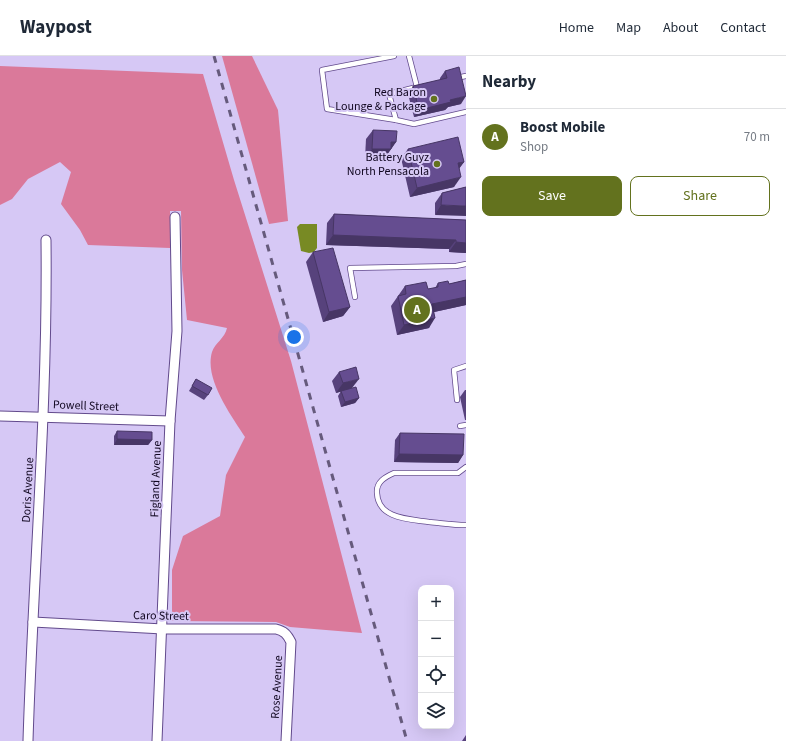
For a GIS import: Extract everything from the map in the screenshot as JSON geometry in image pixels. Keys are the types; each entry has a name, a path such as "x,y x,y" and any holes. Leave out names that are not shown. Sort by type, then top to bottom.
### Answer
{"street":[{"name":"Figland Avenue","path":"157,741 163,629 170,421 177,331 176,217"},
{"name":"Doris Avenue","path":"28,741 44,417 46,240"},
{"name":"Powell Street","path":"0,416 170,421"},
{"name":"Caro Street","path":"33,622 163,629 276,629 282,630 288,635"},
{"name":"Rose Avenue","path":"286,741 290,642 288,635"}],"lane":[{"path":"394,56 322,70 327,109 414,124 466,112"},
{"path":"409,56 417,87"},
{"path":"455,79 466,76"},
{"path":"396,120 389,94 423,86"},
{"path":"355,297 350,268 456,266 466,264"},
{"path":"457,400 454,370 466,366"},
{"path":"460,426 466,425"},
{"path":"466,467 458,473 394,473 385,477 376,491 378,501 381,506 386,511 402,519 466,525"}],"shaded area":[{"path":"222,56 252,56 278,110 288,221 269,224"},
{"path":"0,66 203,74 234,180 291,361 362,633 290,627 276,622 172,621 172,570 183,536 220,516 226,475 245,437 226,408 215,385 212,374 212,352 226,332 227,328 187,320 182,270 181,211 170,211 170,248 88,245 80,230 61,204 71,172 60,162 28,179 12,199 0,205"},
{"path":"300,224 317,224 317,248 314,252 309,253 301,251 297,227"}],"building":[{"name":"Red Baron Lounge & Package","path":"459,67 466,96 450,100 451,102 419,110 413,86 447,78 445,71"},
{"path":"373,130 397,131 396,142 391,142 391,149 372,149"},
{"path":"458,137 464,162 458,163 461,177 417,188 408,149"},
{"path":"466,187 466,206 441,205 442,193"},
{"path":"334,214 466,220 466,243 456,242 456,240 333,235"},
{"path":"333,248 350,307 329,312 313,252"},
{"path":"466,280 466,297 432,304 435,318 404,325 398,296 406,294 405,286 426,282 428,289 438,287 438,283 448,281 449,284"},
{"path":"356,367 359,379 343,383 339,372"},
{"path":"196,379 212,388 208,395 192,386"},
{"path":"356,387 359,398 345,402 341,391"},
{"path":"117,431 152,432 152,440 117,439"},
{"path":"400,433 464,434 463,455 399,454"}],"railway":[{"path":"214,56 407,741"}],"place":[{"name":"Red Baron Lounge & Package","path":"434,99"},
{"name":"Battery Guyz North Pensacola","path":"437,164"},
{"name":"Boost Mobile","path":"417,310"}]}
